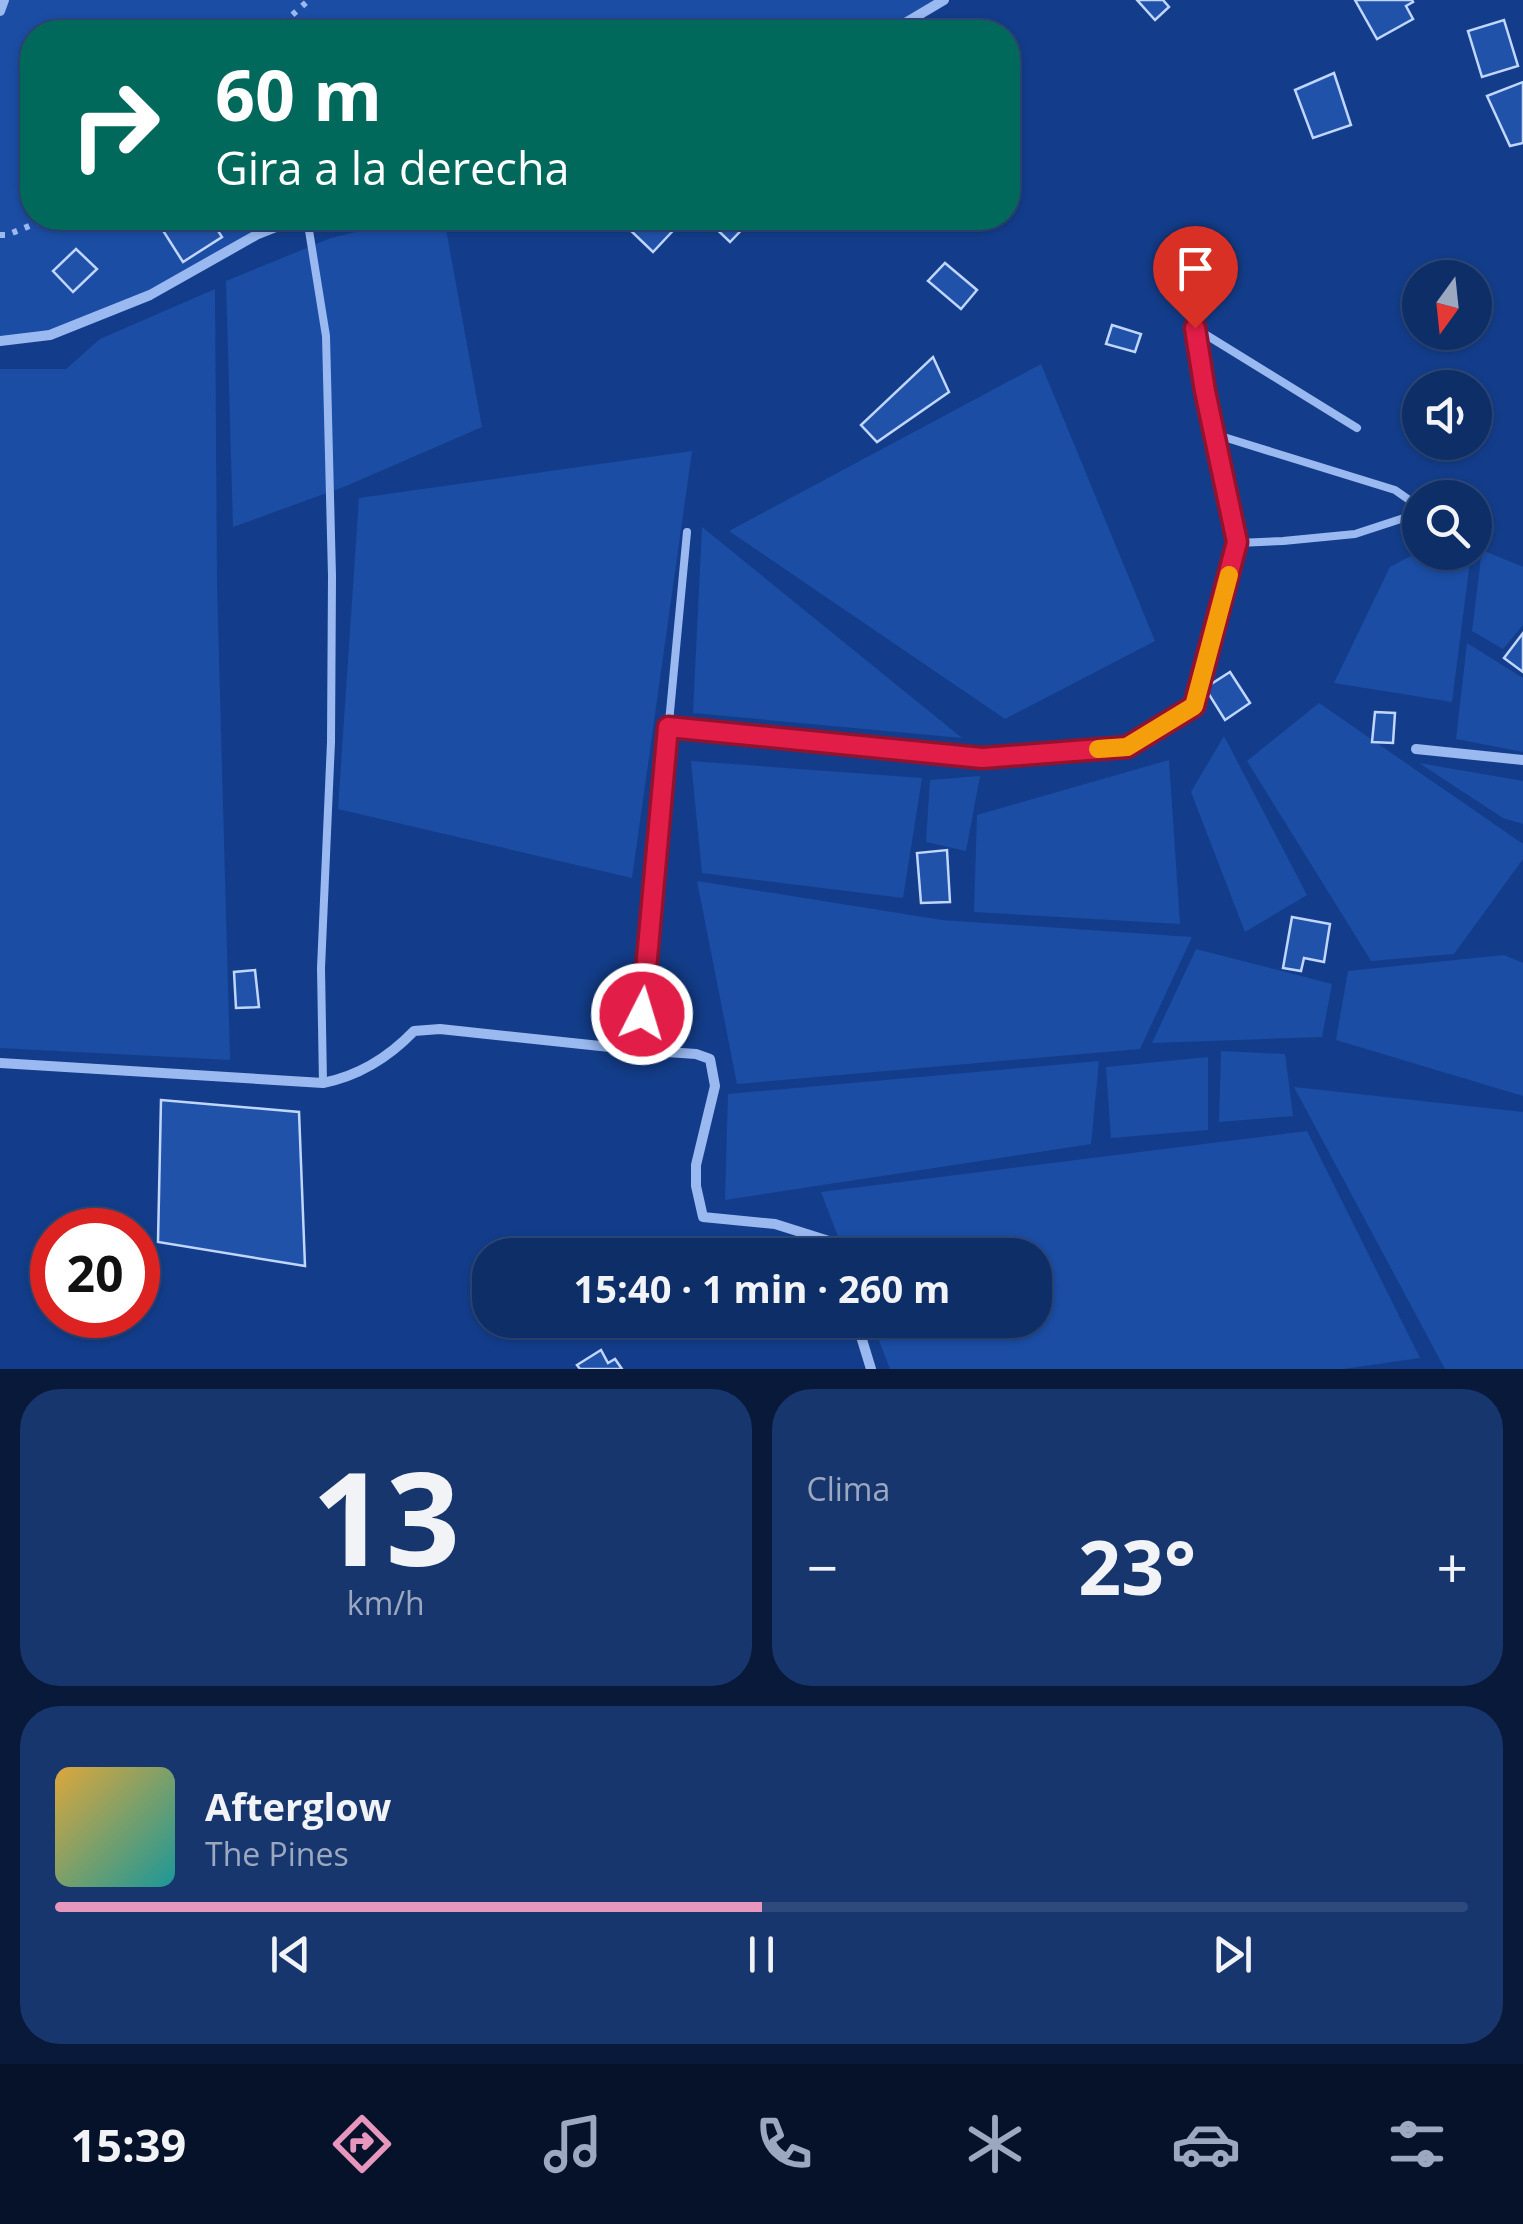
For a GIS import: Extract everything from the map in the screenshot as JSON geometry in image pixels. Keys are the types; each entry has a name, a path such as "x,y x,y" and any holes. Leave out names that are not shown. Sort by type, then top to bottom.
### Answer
{"street":[{"path":"0,11 4,0"},
{"path":"910,20 944,0"},
{"path":"0,341 50,335 150,295 268,230"},
{"path":"1416,749 1523,760"},
{"path":"0,1063 323,1083 343,1079 393,1052 414,1031 440,1029 696,1054 710,1059 715,1086 696,1165 703,1217 775,1224 819,1238"},
{"path":"862,1338 872,1369"}],"lane":[{"path":"310,230 326,336 332,558 331,742 321,968 323,1083"},
{"path":"668,727 982,758 1127,747 1194,706 1237,542 1195,328 1356,428"},
{"path":"1214,434 1395,490 1415,504 1410,516 1355,534 1283,542 1237,542"},
{"path":"638,1050 687,532"}],"path":[{"path":"286,20 309,0"}],"shaded area":[{"path":"4,0 944,0 910,20 20,20 20,230 275,230 150,295 50,335 0,341 0,11"},
{"path":"363,230 446,230 482,427 346,486 233,527 226,281 331,238"},
{"path":"215,289 217,586 230,1060 0,1048 0,369 66,369 100,339"},
{"path":"1041,364 1155,641 1005,719 729,531"},
{"path":"692,451 632,878 338,809 359,498"},
{"path":"702,527 962,738 693,713"},
{"path":"1492,554 1523,567 1523,625 1503,649 1472,631 1480,570 1492,570"},
{"path":"1402,561 1402,570 1469,570 1452,702 1334,683 1390,567"},
{"path":"1467,643 1523,678 1523,752 1456,739"},
{"path":"1319,703 1523,844 1523,859 1454,954 1371,961 1247,761"},
{"path":"1224,736 1307,895 1245,932 1191,792"},
{"path":"1169,760 1180,924 974,912 977,815"},
{"path":"691,761 922,778 903,898 702,873"},
{"path":"1419,763 1523,781 1523,824 1503,818"},
{"path":"980,776 966,851 926,842 930,780"},
{"path":"697,881 942,920 1192,937 1140,1049 737,1084"},
{"path":"1196,949 1332,984 1322,1037 1152,1043"},
{"path":"1504,955 1523,963 1523,1096 1336,1040 1348,971"},
{"path":"1221,1051 1285,1054 1293,1116 1219,1122"},
{"path":"1208,1057 1208,1130 1111,1138 1106,1067"},
{"path":"1099,1061 1091,1144 725,1200 728,1094"},
{"path":"1294,1087 1523,1112 1523,1369 1445,1369"},
{"path":"1307,1131 1420,1358 1343,1369 890,1369 878,1338 1052,1338 1052,1238 839,1238 821,1192"}],"building":[{"path":"1137,0 1163,0 1169,7 1155,20"},
{"path":"1355,0 1412,0 1406,6 1413,19 1377,39"},
{"path":"1504,20 1518,66 1482,77 1468,31"},
{"path":"1334,73 1351,125 1313,138 1295,90"},
{"path":"1523,82 1523,143 1510,146 1487,96"},
{"path":"163,230 218,230 222,237 183,262"},
{"path":"630,230 674,230 653,252"},
{"path":"717,230 742,230 730,242"},
{"path":"76,249 97,269 73,292 53,271"},
{"path":"945,263 977,290 961,309 928,281"},
{"path":"1112,325 1141,334 1135,352 1106,344"},
{"path":"933,357 949,392 877,442 861,425"},
{"path":"1523,633 1523,672 1504,658"},
{"path":"1230,672 1250,703 1225,720 1205,688"},
{"path":"1375,712 1395,713 1393,743 1372,742"},
{"path":"947,850 950,902 921,903 917,853"},
{"path":"1292,917 1330,924 1324,962 1304,958 1301,971 1283,968"},
{"path":"255,970 259,1007 236,1008 234,972"},
{"path":"161,1100 299,1112 305,1266 160,1242"},
{"path":"601,1350 608,1363 615,1359 622,1369 580,1369 577,1365"}],"slow traffic":[{"path":"1098,749 1127,747 1194,706 1229,575"}],"route":[{"path":"642,1014 668,727 982,758 1127,747 1194,706 1237,542 1195,328"}]}
